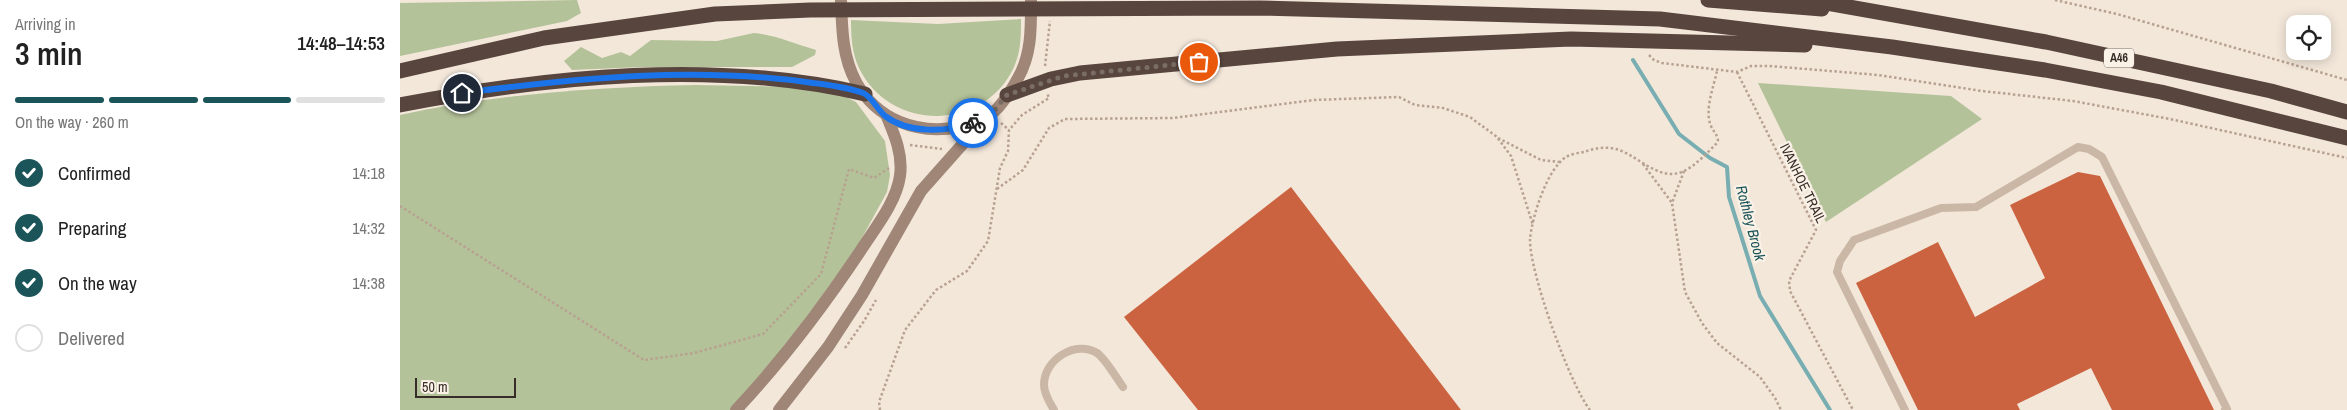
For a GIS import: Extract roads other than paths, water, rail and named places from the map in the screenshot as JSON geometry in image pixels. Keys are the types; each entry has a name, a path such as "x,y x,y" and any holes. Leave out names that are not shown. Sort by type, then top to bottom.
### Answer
{"highway":[{"path":"1708,0 1888,15"},
{"path":"1810,0 1888,15"},
{"path":"400,71 544,38 715,14 810,10 1260,8 1660,19 1892,47"},
{"name":"A46","path":"1888,15 2046,42 2271,91 2347,112"},
{"path":"1007,95 1045,81 1080,73 1337,49 1571,39 1892,47"},
{"name":"A46","path":"1892,47 2045,70 2162,92 2347,138"},
{"path":"400,105 462,93 579,79 675,76 768,77 815,83 865,94"}],"main road":[{"path":"736,410 767,377 804,332 882,217 892,199 900,176 898,146 887,117 856,82 844,50 841,0"},
{"path":"779,410 840,330 878,268 921,191 994,111 1019,76 1025,63 1031,28 1031,0"},
{"path":"887,117 915,128 939,130 965,126 984,120"}],"lane":[{"path":"1905,410 1837,272 1840,261 1854,240 1941,208 1976,207 2078,147 2089,149 2102,157 2226,410"},
{"path":"1054,410 1047,397 1044,385 1048,369 1065,352 1081,347 1098,354 1123,387"}],"waterway":[{"name":"Rothley Brook","path":"1633,60 1679,134 1710,158 1727,167 1729,197 1760,296 1830,410"}]}
